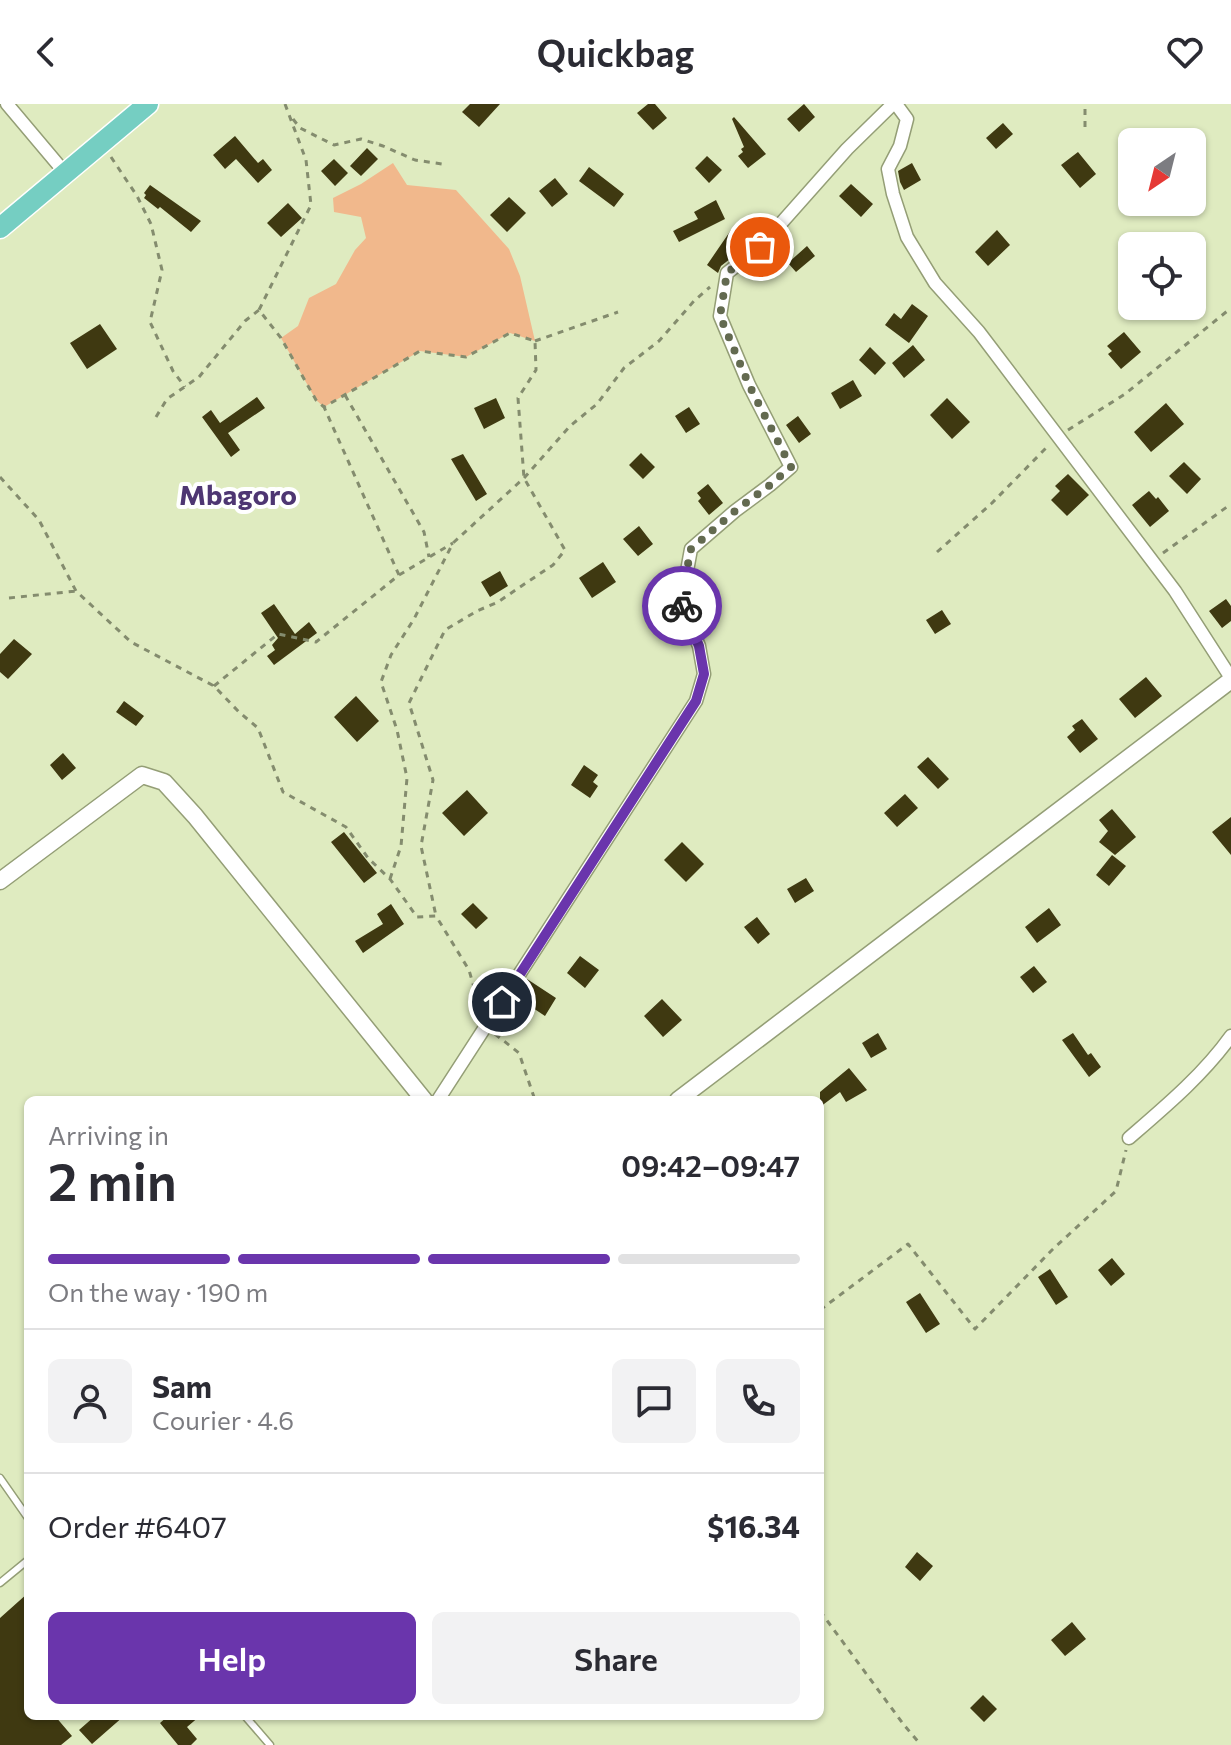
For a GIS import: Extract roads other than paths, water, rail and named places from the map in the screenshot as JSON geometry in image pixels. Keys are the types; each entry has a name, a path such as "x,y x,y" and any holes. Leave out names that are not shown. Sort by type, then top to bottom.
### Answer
{"main road":[{"path":"0,228 148,104"}],"street":[{"path":"7,104 66,174"},
{"path":"441,1096 696,701 704,674 699,646 681,604 691,549 791,467 749,385 720,316 727,273 760,247 847,149 895,104 907,119 900,146 888,169 907,237 935,283 979,332 1175,591 1231,679 683,1096"},
{"path":"0,881 142,775 164,782 421,1096"},
{"path":"1129,1138 1185,1090 1231,1036"}],"lane":[{"path":"0,1478 24,1512"},
{"path":"0,1583 24,1563"},
{"path":"248,1720 270,1745"}],"district":[{"name":"Mbagoro","path":"238,494"}]}
